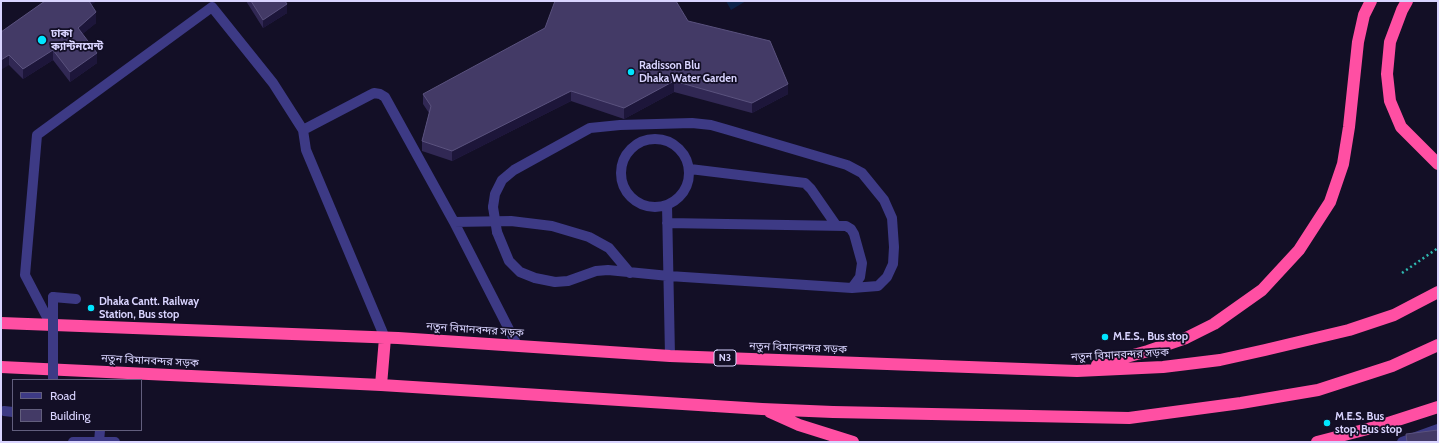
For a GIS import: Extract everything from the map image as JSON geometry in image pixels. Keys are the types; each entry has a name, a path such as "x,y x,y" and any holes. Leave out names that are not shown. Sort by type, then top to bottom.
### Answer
{"highway":[{"path":"1077,371 1148,351 1186,338 1214,324 1262,290 1281,271 1312,230 1330,202 1343,164 1349,127 1358,42 1364,14 1371,1"},
{"path":"1407,1 1390,42 1387,74 1390,101 1401,127 1438,164"},
{"name":"নতুন বিমানবন্দর সড়ক","path":"1,323 50,323 385,338 517,345 670,356 1077,371 1163,367 1220,360 1349,330 1394,315 1438,292"},
{"path":"381,385 385,338"},
{"name":"নতুন বিমানবন্দর সড়ক","path":"1,367 104,376 381,385 762,409 833,412 1129,418 1241,403 1318,390 1392,366 1438,345"},
{"path":"1317,442 1379,426 1438,407"},
{"path":"762,409 799,425 853,442"}],"street":[{"path":"50,323 25,275 37,135 212,7 273,83 303,130 306,150 385,338"},
{"path":"303,130 370,94 380,94 384,97 454,222 517,345"},
{"path":"692,123 711,125 847,166 862,173 884,200 892,218 894,247 892,264 887,277 878,286 852,288 630,273 608,270 596,271 568,281 555,282 535,278 520,272 510,261 497,232 493,207 495,194 502,180 508,175 590,128 636,124 692,123"},
{"path":"659,139 666,140 685,155 690,169 688,184 685,191 674,202 667,205 652,207 637,202 631,198 623,185 621,178 622,162 636,144 644,141 659,139"},
{"path":"690,169 805,183 811,189 836,225"},
{"path":"667,205 670,356"},
{"path":"454,222 511,221 552,226 589,237 610,248 630,273"},
{"path":"667,223 836,225 851,229 858,243 862,263 861,272 852,288"},
{"path":"52,379 53,297 76,299"},
{"path":"1402,442 1438,429"},
{"path":"99,442 100,431"},
{"path":"73,442 115,442"}],"path":[{"path":"1402,273 1438,248"}],"water":[{"path":"726,1 746,1 731,10"}],"building":[{"name":"ঢাকা ক্যান্টনমেন্ট","path":"45,1 89,1 96,12 78,28 97,53 70,72 53,50 23,69 9,55 1,60 1,32"},
{"path":"251,1 285,1 287,4 263,20"},
{"name":"Radisson Blu Dhaka Water Garden","path":"555,1 676,1 688,21 770,41 788,84 752,103 674,81 624,108 571,91 452,151 422,141 431,106 423,94 545,28"},
{"path":"1438,430 1438,442 1407,442 1406,434"}],"place":[{"name":"ঢাকা ক্যান্টনমেন্ট","path":"42,40"},
{"name":"Radisson Blu Dhaka Water Garden","path":"631,72"},
{"name":"Dhaka Cantt. Railway Station, Bus stop","path":"91,308"},
{"name":"M.E.S., Bus stop","path":"1105,337"},
{"name":"M.E.S. Bus stop, Bus stop","path":"1327,423"}]}
